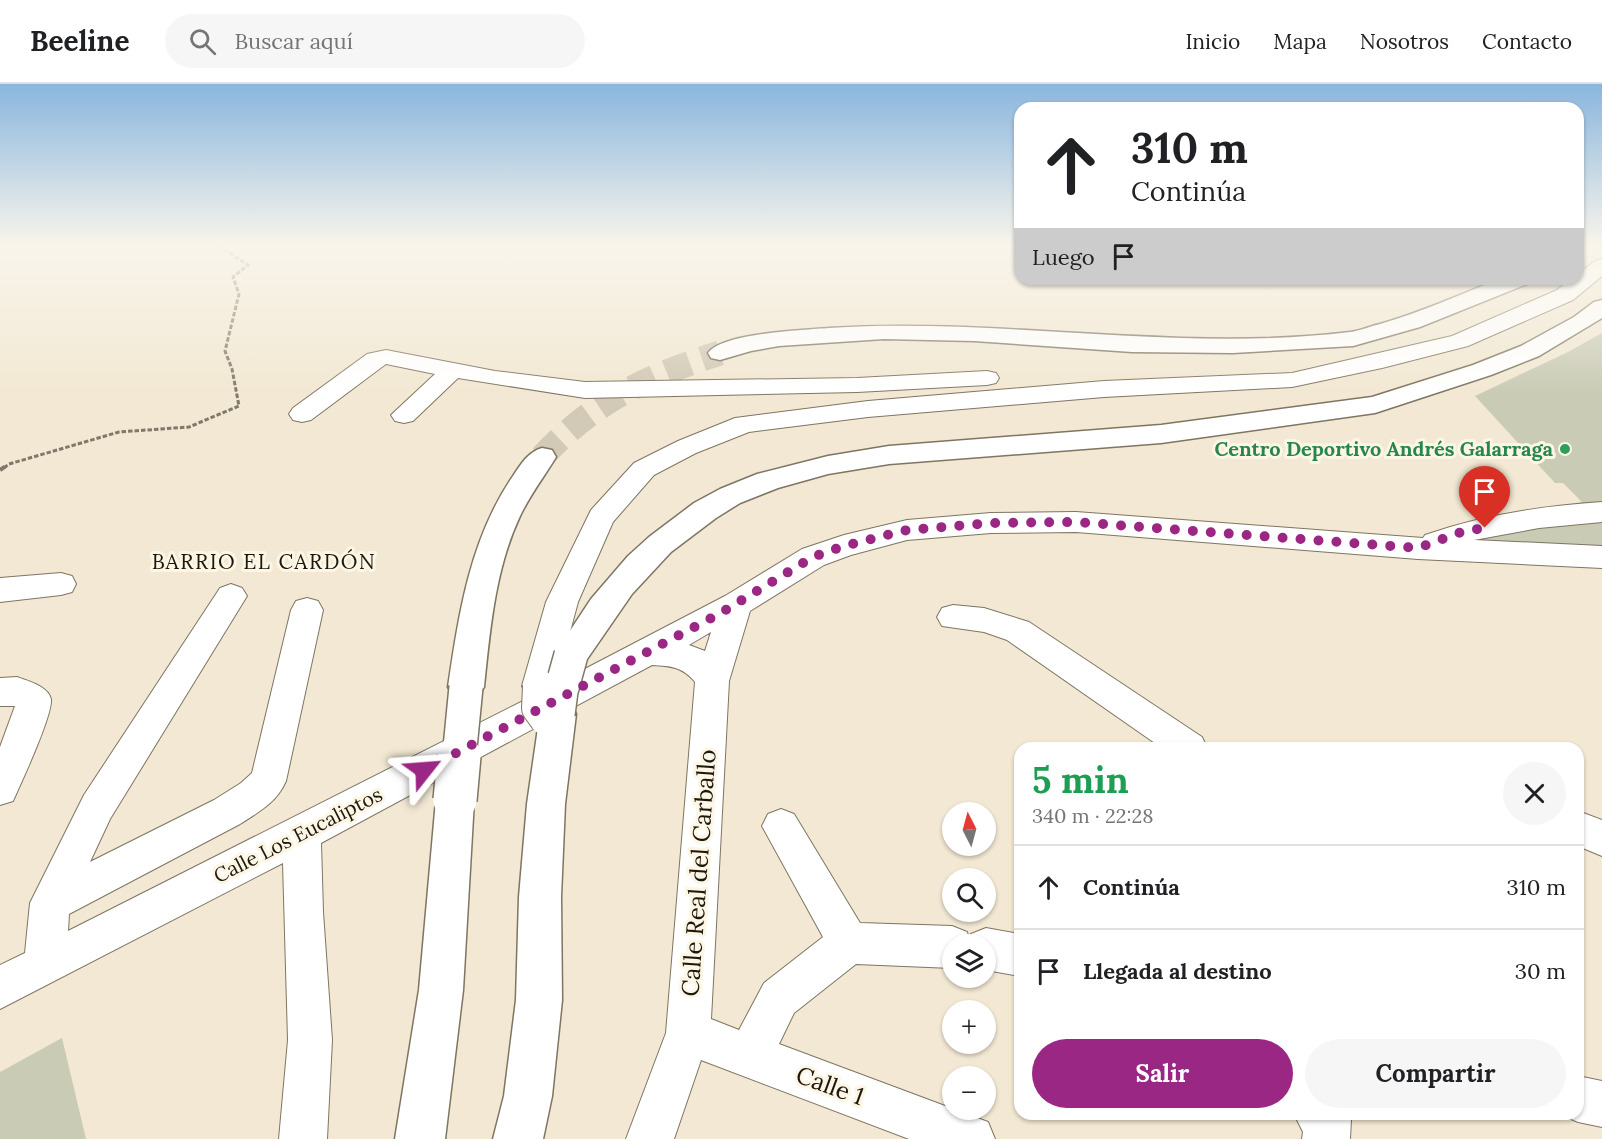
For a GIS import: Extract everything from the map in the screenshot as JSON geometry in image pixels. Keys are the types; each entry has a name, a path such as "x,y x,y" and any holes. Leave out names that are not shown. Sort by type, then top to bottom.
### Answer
{"highway":[{"path":"720,353 747,344 779,339 884,332 974,334 1132,345 1245,345 1353,339 1412,322 1479,295"},
{"path":"518,1139 528,1096 539,1000 540,897 550,711 561,691 571,655 596,615 623,581 659,545 730,497 774,479 853,460 889,455 1161,434 1364,406 1482,370 1530,351 1582,322 1602,307"},
{"path":"420,1139 441,990 455,800 476,613 487,562 516,495 542,457"}],"street":[{"path":"550,711 562,602 601,517 644,469 687,447 744,424 868,409 1104,389 1292,380 1382,361 1470,336 1564,295"},
{"path":"302,414 375,359 381,358 585,390 857,385 1010,377 1104,389"},
{"path":"404,415 453,370"},
{"path":"1418,548 1464,531 1572,514 1602,512"},
{"name":"Calle Los Eucaliptos","path":"0,988 302,834 648,652 736,604 813,557 834,549 907,530 991,523 1076,522 1418,548 1602,557"},
{"path":"0,590 61,584"},
{"path":"45,965 50,903 97,807 231,596"},
{"name":"Calle Real del Carballo","path":"650,1139 688,1033 712,681 736,604"},
{"path":"50,903 227,812 255,795 268,781 307,610"},
{"path":"953,617 984,620 1018,631 1180,742"},
{"path":"648,652 692,657 706,668 712,681"},
{"path":"0,692 17,691 34,700 30,718 0,789"},
{"path":"781,826 849,943"},
{"path":"1584,830 1602,838"},
{"path":"302,834 303,912 310,1040 303,1139"},
{"path":"748,1056 779,998 849,943 942,947"},
{"path":"996,951 1014,954"},
{"name":"Calle 1","path":"688,1033 971,1139"},
{"path":"1584,1100 1602,1104"}],"path":[{"path":"0,470 9,464 119,432 189,428 239,406 232,369 225,351 239,295"}],"green space":[{"name":"Centro Deportivo Andrés Galarraga","path":"1602,333 1602,551 1479,540 1474,532 1582,502 1563,483 1555,483 1475,396 1568,352"},
{"path":"62,1038 86,1139 0,1139 0,1072"}],"tunnel":[{"path":"542,457 582,420 624,393 669,371 720,353"}],"place":[{"name":"Centro Deportivo Andrés Galarraga","path":"1565,449"}],"district":[{"name":"BARRIO EL CARDÓN","path":"264,562"}],"route":[{"path":"424,770 719,614 813,557 844,546 907,530 991,523 1076,522 1418,548 1464,531 1485,528"}]}
